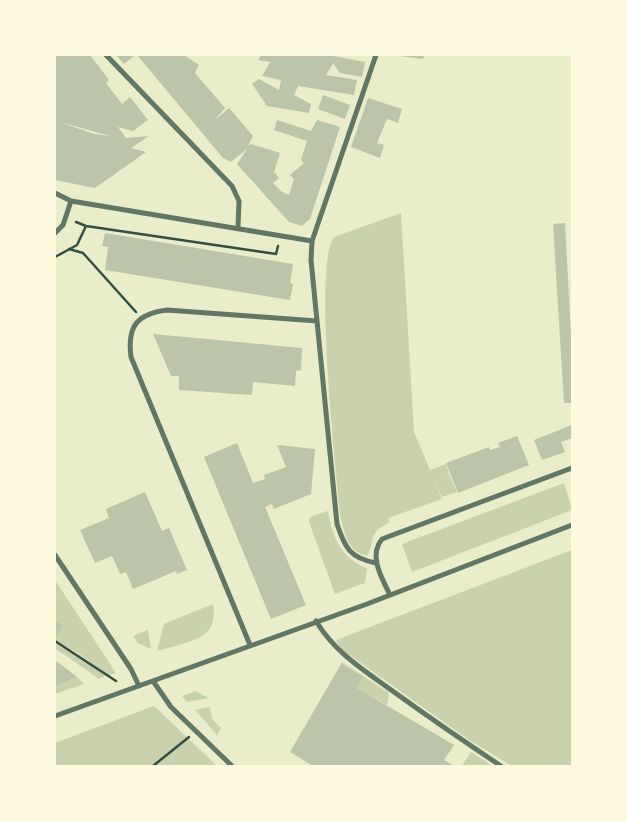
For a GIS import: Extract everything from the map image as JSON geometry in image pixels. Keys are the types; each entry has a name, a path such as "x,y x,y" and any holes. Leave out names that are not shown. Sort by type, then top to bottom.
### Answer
{"street":[{"path":"106,55 232,186 239,201 238,227"},
{"path":"376,55 312,241 312,273 337,524 348,550 361,560 376,563"},
{"path":"55,194 71,201 238,227 312,241"},
{"path":"55,233 63,225 71,201"},
{"path":"250,646 131,357 129,343 132,329 141,317 151,312 167,310 317,321"},
{"path":"390,595 376,563 377,544 388,534 572,468"},
{"path":"55,716 390,595 572,525"},
{"path":"55,554 130,669 139,686"},
{"path":"316,621 325,636 341,654 501,766"},
{"path":"153,681 171,706 232,766"}],"path":[{"path":"76,222 86,226 276,254 278,244"},
{"path":"55,257 77,245 86,226"},
{"path":"69,249 83,253 141,317"},
{"path":"55,641 116,681"},
{"path":"153,766 196,732"}],"green space":[{"path":"401,213 414,432 430,470 446,464 449,473 445,475 449,474 457,492 442,497 432,475 442,499 388,518 389,523 374,534 367,556 360,554 351,545 345,534 340,514 328,369 326,285 328,255 334,237"},
{"path":"564,483 572,510 412,572 402,544"},
{"path":"328,511 332,529 339,546 351,559 367,568 365,583 335,594 309,522 310,517"},
{"path":"572,550 572,766 512,766 469,740 341,649 336,640"},
{"path":"55,580 116,673 108,676 78,653 55,640 55,635 57,636 63,626 55,620"},
{"path":"213,604 214,616 212,625 201,637 157,650 164,624"},
{"path":"148,630 151,649 138,643 133,636"},
{"path":"55,643 84,659 105,676 99,679 55,648"},
{"path":"342,662 389,693 387,705 357,688 364,677 341,664"},
{"path":"77,677 84,684 55,694 55,685"},
{"path":"196,691 208,698 187,702 182,696"},
{"path":"154,706 217,766 55,766 55,743"},
{"path":"210,707 212,719 221,728 217,735 195,710"},
{"path":"471,752 491,765 493,766 462,766"}],"building":[{"path":"55,55 90,55 109,80 106,83 122,104 130,97 148,120 133,131 118,127 126,138 149,136 131,148 146,152 95,188 55,180","holes":["60,122 110,136 94,134"]},
{"path":"116,55 135,55 124,64"},
{"path":"137,55 184,55 199,65 195,73 225,108 214,121 229,108 253,136 248,146 251,144 280,153 274,172 279,178 273,183 282,192 289,195 294,179 290,175 304,163 301,160 307,141 274,130 277,120 311,131 317,120 340,127 310,219 302,226 289,222 237,164 247,149 231,162 223,158"},
{"path":"261,55 328,55 365,62 362,77 340,73 333,63 326,75 357,80 354,95 298,86 294,95 311,104 309,113 267,106 252,84 259,79 279,90 281,80 262,76 270,62 258,60"},
{"path":"393,55 419,55 424,56 423,59"},
{"path":"323,95 350,105 345,119 318,109"},
{"path":"368,98 402,109 398,123 387,119 377,143 384,145 380,158 351,147"},
{"path":"565,223 572,355 572,403 564,403 553,224"},
{"path":"105,233 293,264 290,283 293,284 290,300 105,270 108,247 102,246"},
{"path":"153,334 302,348 301,370 296,371 295,386 253,382 252,395 179,390 179,376 171,376"},
{"path":"572,425 572,438 561,442 565,452 542,460 534,440"},
{"path":"517,436 529,465 458,493 446,463 489,447 490,450 500,447 498,443"},
{"path":"237,443 253,483 265,479 264,475 286,467 277,445 315,449 311,494 274,509 272,504 265,507 306,605 271,619 204,457"},
{"path":"145,492 162,531 169,528 187,570 177,574 176,571 133,589 126,572 120,574 112,556 95,563 80,530 109,518 106,509"},
{"path":"55,620 63,626 57,636 55,635"},
{"path":"55,660 77,677 55,686"},
{"path":"341,664 364,677 357,688 454,745 444,760 455,766 313,766 290,752"}]}
